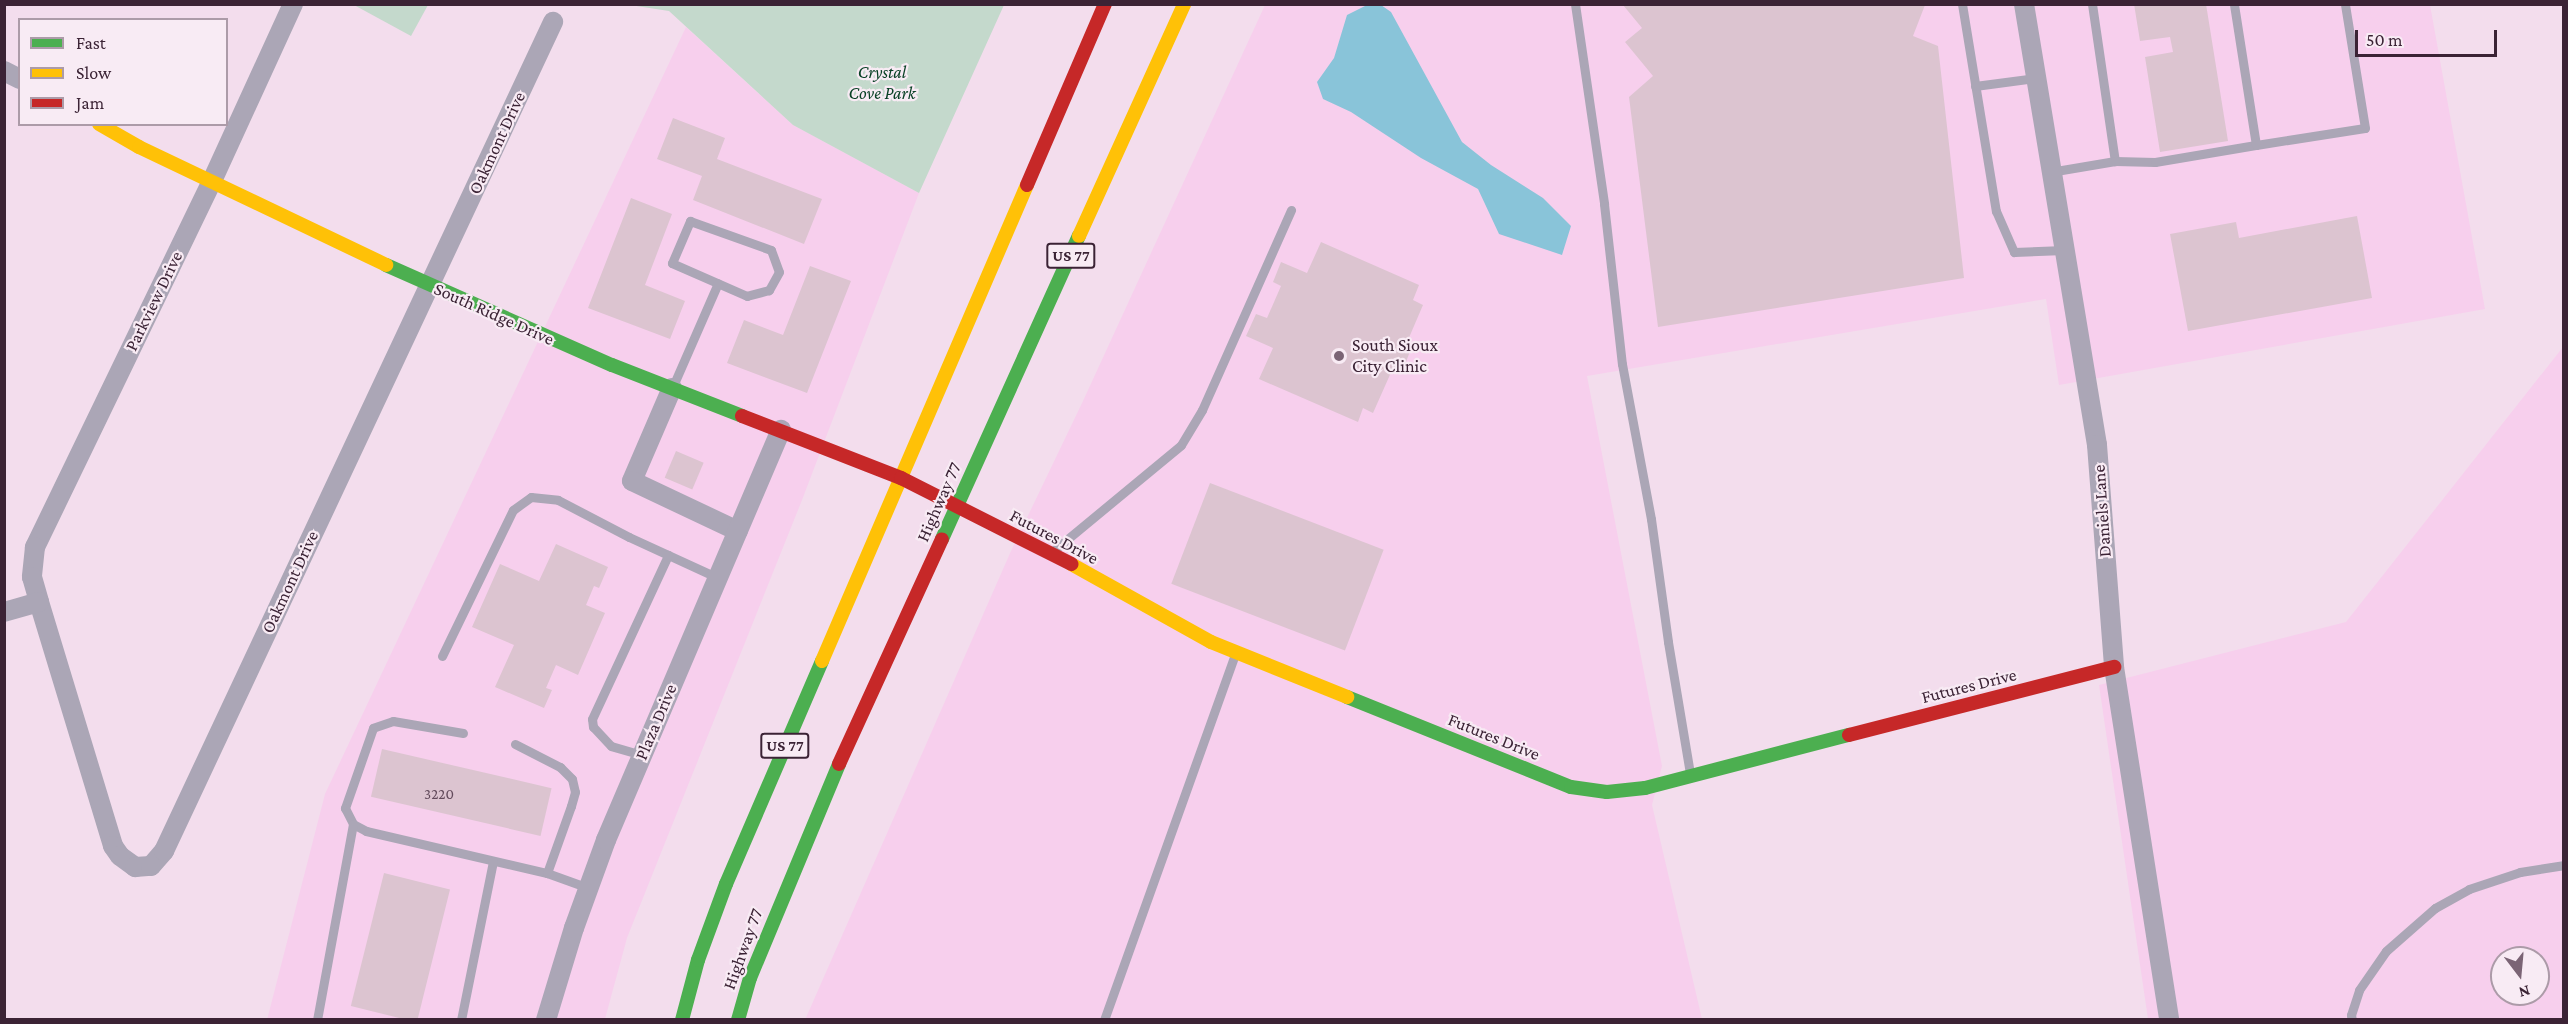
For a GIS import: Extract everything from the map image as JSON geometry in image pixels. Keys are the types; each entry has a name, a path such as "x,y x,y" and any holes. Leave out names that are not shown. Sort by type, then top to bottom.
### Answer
{"main road":[{"name":"Highway 77","path":"682,1020 698,960 726,884 1105,4"},
{"name":"Highway 77","path":"738,1020 754,968 810,830 1184,4"},
{"name":"South Ridge Drive","path":"102,126 139,147 431,287 672,388 901,478"},
{"name":"Futures Drive","path":"901,478 1051,553 1170,621 1236,653 1571,787 1613,792 1645,788 2114,667"}],"street":[{"name":"Parkview Drive","path":"39,602 32,577 35,547 212,181 293,4"},
{"name":"Daniels Lane","path":"2024,4 2097,445 2114,667 2169,1020"},
{"name":"Oakmont Drive","path":"39,602 113,846 120,856 135,867 151,866 164,851 431,287 553,22"},
{"path":"4,70 18,79"},
{"path":"672,388 632,481 738,531"},
{"name":"Plaza Drive","path":"546,1020 589,888 642,755 781,430"},
{"path":"4,612 39,602"}],"lane":[{"path":"1575,4 1605,204 1622,364 1650,519 1690,776"},
{"path":"1962,4 1996,211 2014,252 2064,250"},
{"path":"2092,4 2115,161"},
{"path":"2234,4 2256,145"},
{"path":"2050,172 2115,161 2155,162 2365,128 2345,4"},
{"path":"1976,86 2036,78"},
{"path":"1051,553 1181,446 1202,410 1291,210"},
{"path":"690,221 771,250 779,272 769,290 747,296 718,283 672,262 690,221"},
{"path":"672,388 718,283"},
{"path":"442,656 513,510 531,497 558,500 718,578"},
{"path":"642,755 611,746 593,727 592,719 668,555"},
{"path":"1104,1020 1236,653"},
{"path":"463,733 393,721 373,728 345,808 353,824 366,831 547,873 589,888"},
{"path":"515,744 560,767 572,779 575,792 547,873"},
{"path":"317,1020 353,824"},
{"path":"461,1020 493,861"},
{"path":"2352,1020 2351,1015 2359,990 2386,951 2435,908 2469,889 2520,872 2564,865"}],"shaded area":[{"path":"1265,5 2430,5 2485,309 2059,385 2046,299 1587,376 1662,766 1652,805 1702,1019 805,1020 1011,551 1083,401"},
{"path":"686,27 793,125 919,193 802,500 627,938 605,1019 267,1020 325,794"},
{"path":"2563,347 2563,1019 2148,1019 2099,685 2346,622"}],"green space":[{"name":"Crystal Cove Park","path":"1004,4 919,193 793,125 669,11 630,5"},
{"path":"354,5 428,5 411,36"}],"water":[{"path":"1367,5 1381,5 1391,12 1462,142 1491,165 1543,198 1571,226 1562,255 1499,234 1478,189 1421,158 1351,112 1323,99 1317,82 1334,58 1347,15"}],"building":[{"path":"2134,4 2206,4 2228,141 2160,152 2145,57 2173,52 2170,37 2140,41"},
{"path":"1623,5 1925,5 1913,36 1938,46 1964,278 1658,327 1629,97 1653,76 1625,42 1642,28"},
{"path":"673,118 725,138 717,159 822,199 804,244 693,200 702,176 657,159"},
{"path":"631,198 672,214 645,285 685,301 670,339 588,308"},
{"path":"2357,216 2372,298 2188,331 2170,234 2236,222 2239,238"},
{"path":"1321,242 1419,285 1413,300 1423,305 1405,347 1411,349 1402,372 1393,368 1373,413 1363,408 1358,422 1259,379 1273,348 1246,336 1256,314 1267,318 1281,286 1273,282 1281,262 1307,273"},
{"path":"810,266 851,281 807,393 727,363 744,320 783,335"},
{"path":"676,451 704,463 692,489 665,478"},
{"path":"1210,483 1384,550 1345,650 1171,584"},
{"path":"556,544 608,567 599,588 594,586 586,605 605,613 578,675 556,665 546,688 552,690 544,708 495,687 514,645 472,627 500,564 539,581"},
{"path":"382,749 552,788 541,836 371,797"},
{"path":"384,873 450,889 417,1020 407,1020 351,1006"}],"traffic: fast":[{"path":"942,539 1079,236"},
{"path":"386,265 612,365 742,416"},
{"path":"682,1020 698,960 726,884 822,661"},
{"path":"1347,697 1571,787 1607,792 1645,788 1849,735"},
{"path":"738,1020 750,978 839,764"}],"traffic: slow":[{"path":"1079,236 1184,4"},
{"path":"102,126 139,147 386,265"},
{"path":"822,661 1027,185"},
{"path":"1071,564 1211,642 1347,697"}],"traffic: jam":[{"path":"1027,185 1105,4"},
{"path":"742,416 901,478 1071,564"},
{"path":"839,764 942,539"},
{"path":"1849,735 2114,667"}],"place":[{"name":"South Sioux City Clinic","path":"1339,356"}]}
